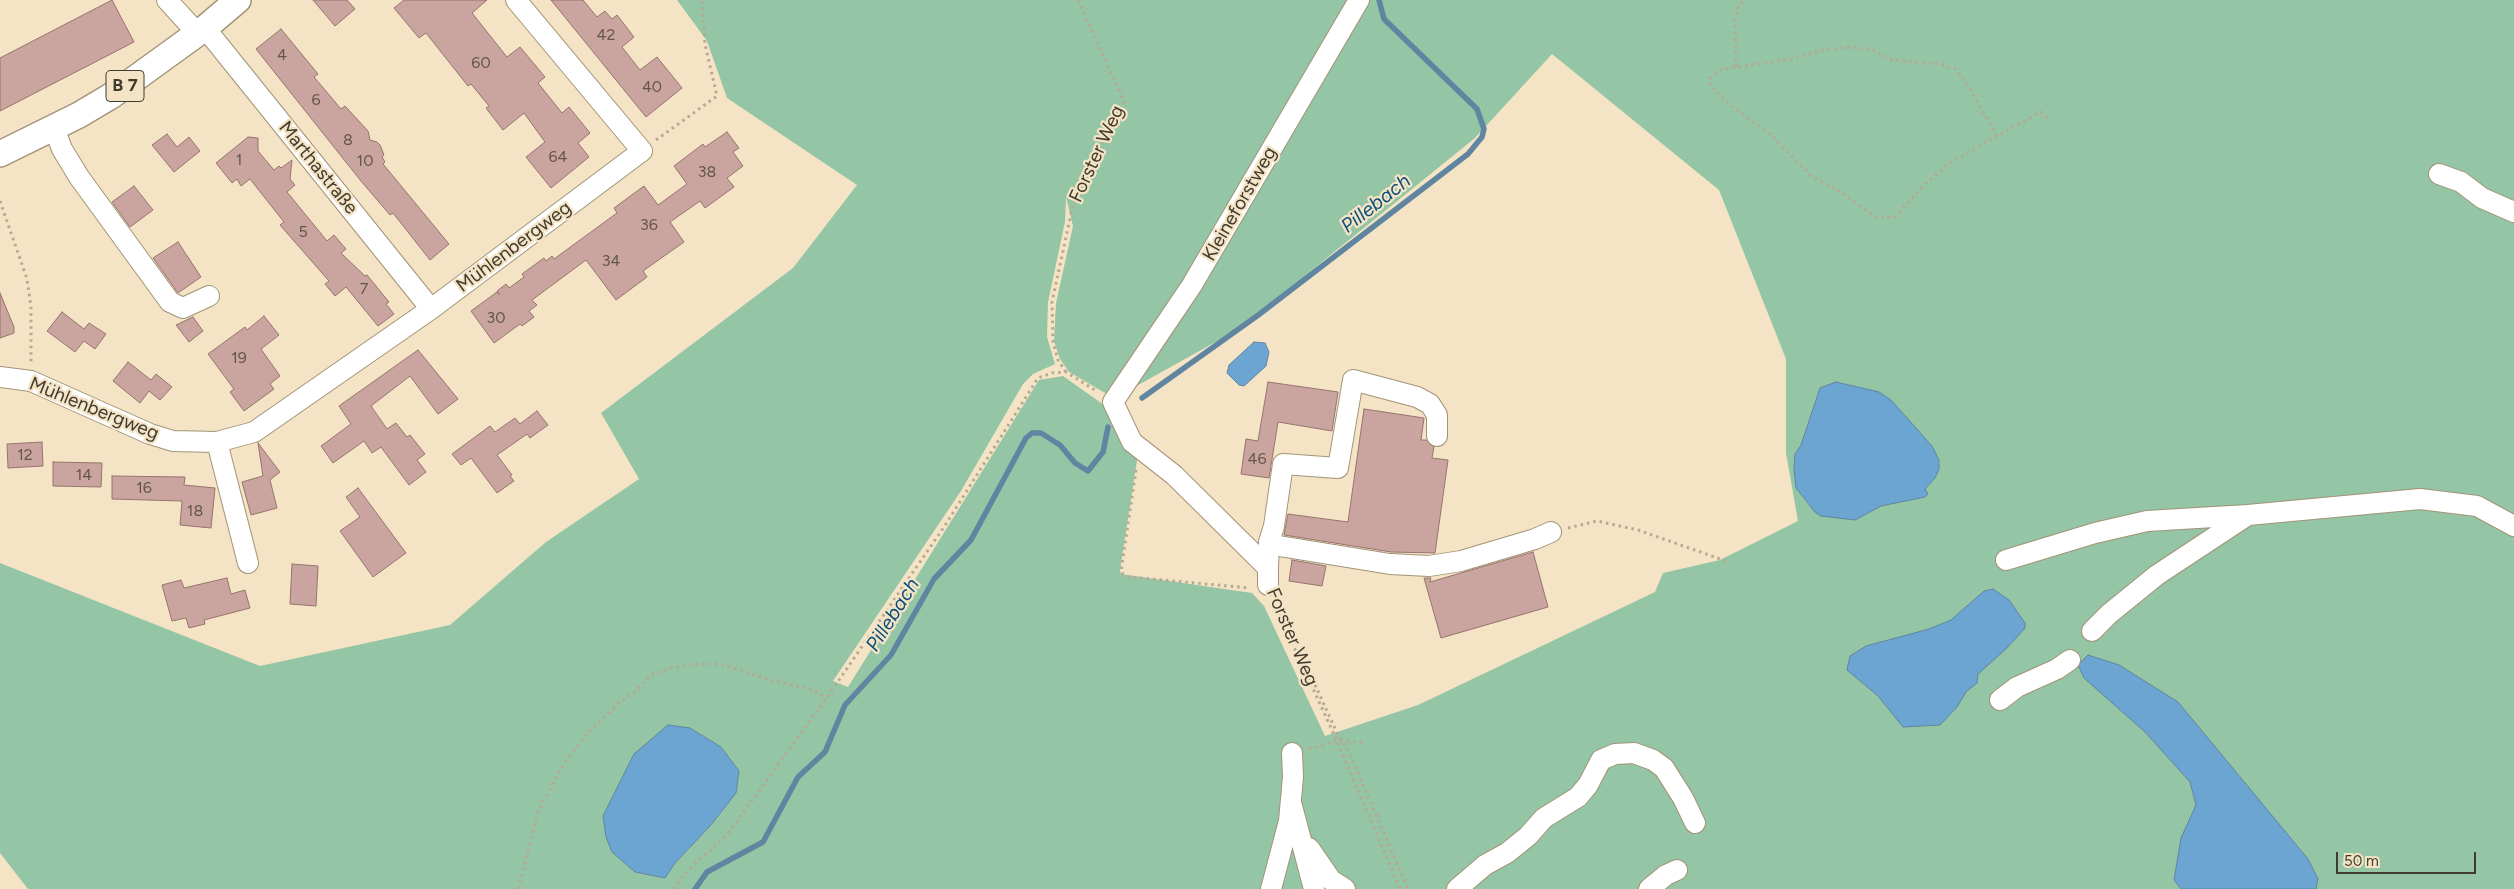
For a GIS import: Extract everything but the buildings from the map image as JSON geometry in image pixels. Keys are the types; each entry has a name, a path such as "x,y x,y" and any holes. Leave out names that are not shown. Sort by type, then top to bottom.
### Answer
{"main road":[{"name":"B 7","path":"0,154 54,128 111,96 201,31 238,0"}],"street":[{"name":"Marthastraße","path":"166,0 201,31 431,309"},
{"name":"Mühlenbergweg","path":"0,376 31,381 150,434 173,441 217,442 254,432 431,309 642,151 516,0"},
{"name":"Kleineforstweg","path":"1113,402 1192,285 1359,0"},
{"path":"54,128 62,149 78,177 170,302 183,308 209,296"},
{"path":"2438,174 2461,182 2482,198 2514,212"},
{"path":"1268,581 1270,542 1283,464 1338,468 1353,380 1416,396 1430,404 1438,414 1437,436"},
{"name":"Forster Weg","path":"1113,402 1132,442 1174,475 1268,581"},
{"path":"217,442 248,563"},
{"path":"2006,560 2095,532 2147,521 2248,515 2420,499 2477,506 2514,526"},
{"path":"2092,631 2108,614 2157,575 2248,515"},
{"path":"1270,542 1279,546 1374,561 1429,566 1461,561 1535,539 1551,532"},
{"path":"2000,700 2017,687 2057,669 2070,660"},
{"path":"1271,889 1289,821 1293,778 1292,753"},
{"path":"1458,889 1485,866 1514,848 1544,818 1578,797 1588,785 1601,760 1615,754 1634,753 1652,760 1664,768 1683,798 1695,823"},
{"path":"1290,797 1314,889"},
{"path":"1302,840 1316,856 1331,880 1345,889"},
{"path":"1649,889 1666,875 1677,870"},
{"path":"1458,889 1468,886 1476,889"}],"path":[{"path":"653,143 716,96 705,44 702,0"},
{"name":"Forster Weg","path":"1066,372 1058,360 1053,342 1052,302 1074,200 1124,102 1078,0"},
{"path":"1736,67 1736,20 1738,8 1744,0"},
{"path":"1997,136 1969,87 1955,69 1940,64 1892,60 1873,50 1852,47 1823,50 1791,59 1719,70 1709,79 1712,87 1730,105 1768,132 1812,177 1833,187 1876,216 1895,218 1922,187 1947,165 1997,136 2041,112 2050,120"},
{"path":"0,202 18,249 27,280 31,307 31,381"},
{"path":"674,889 688,870 726,836 826,699 944,527 1038,378 1052,373 1066,372 1113,402"},
{"path":"1140,449 1120,571 1129,577 1268,581"},
{"path":"1551,532 1597,521 1638,530 1726,561"},
{"name":"Forster Weg","path":"1268,581 1400,889"},
{"path":"1296,649 1337,733 1344,742 1408,889"},
{"path":"518,889 539,809 565,762 587,734 618,704 637,690 649,676 670,668 695,664 721,664 771,680 814,690 826,699"},
{"path":"1292,753 1338,741 1366,742"}],"green space":[{"path":"677,0 1351,0 1187,282 1112,391 1105,393 1069,372 1060,359 1054,341 1056,303 1073,226 1066,197 1065,222 1048,302 1047,337 1055,364 1033,374 1023,384 961,491 833,681 848,687 1039,380 1063,376 1111,410 1138,454 1120,570 1121,574 1252,593 1264,606 1325,736 1418,705 1655,592 1663,573 1720,560 1798,521 1786,453 1786,359 1719,190 1552,54 1475,138 1239,329 1131,389 1365,0 2514,0 2514,889 28,889 0,853 0,563 260,666 450,625 546,542 639,479 601,413 793,268 857,185 727,98 707,41","holes":["690,728 721,747 739,772 710,826 675,863 665,878 635,872"]}],"water":[{"path":"1254,342 1265,343 1269,352 1266,366 1244,386 1239,385 1227,373 1229,365"},
{"path":"1836,382 1879,392 1891,400 1932,446 1939,460 1939,469 1935,478 1925,489 1928,494 1925,497 1881,506 1855,520 1821,516 1815,512 1796,488 1795,454 1801,445 1820,388"},
{"path":"1993,589 2009,600 2025,623 2025,628 2007,648 1978,674 1977,683 1966,692 1957,707 1940,725 1903,727 1878,696 1847,670 1850,656 1866,646 1929,629 1951,620 1984,591"},
{"path":"2088,655 2119,665 2178,702 2308,859 2318,879 2316,889 2181,889 2174,880 2181,838 2196,805 2190,782 2145,732 2084,678 2078,665"},
{"path":"668,725 690,728 721,747 739,771 736,793 710,826 675,863 665,878 635,872 612,852 606,837 603,816 634,754"}],"waterway":[{"name":"Pillebach","path":"1142,398 1257,316 1468,154 1482,137 1484,129 1477,109 1384,19 1379,0"},
{"name":"Pillebach","path":"695,889 707,872 763,842 798,777 825,752 845,705 891,655 934,579 971,540 1026,438 1032,433 1041,433 1060,445 1075,463 1088,471 1103,452 1108,427"}]}
